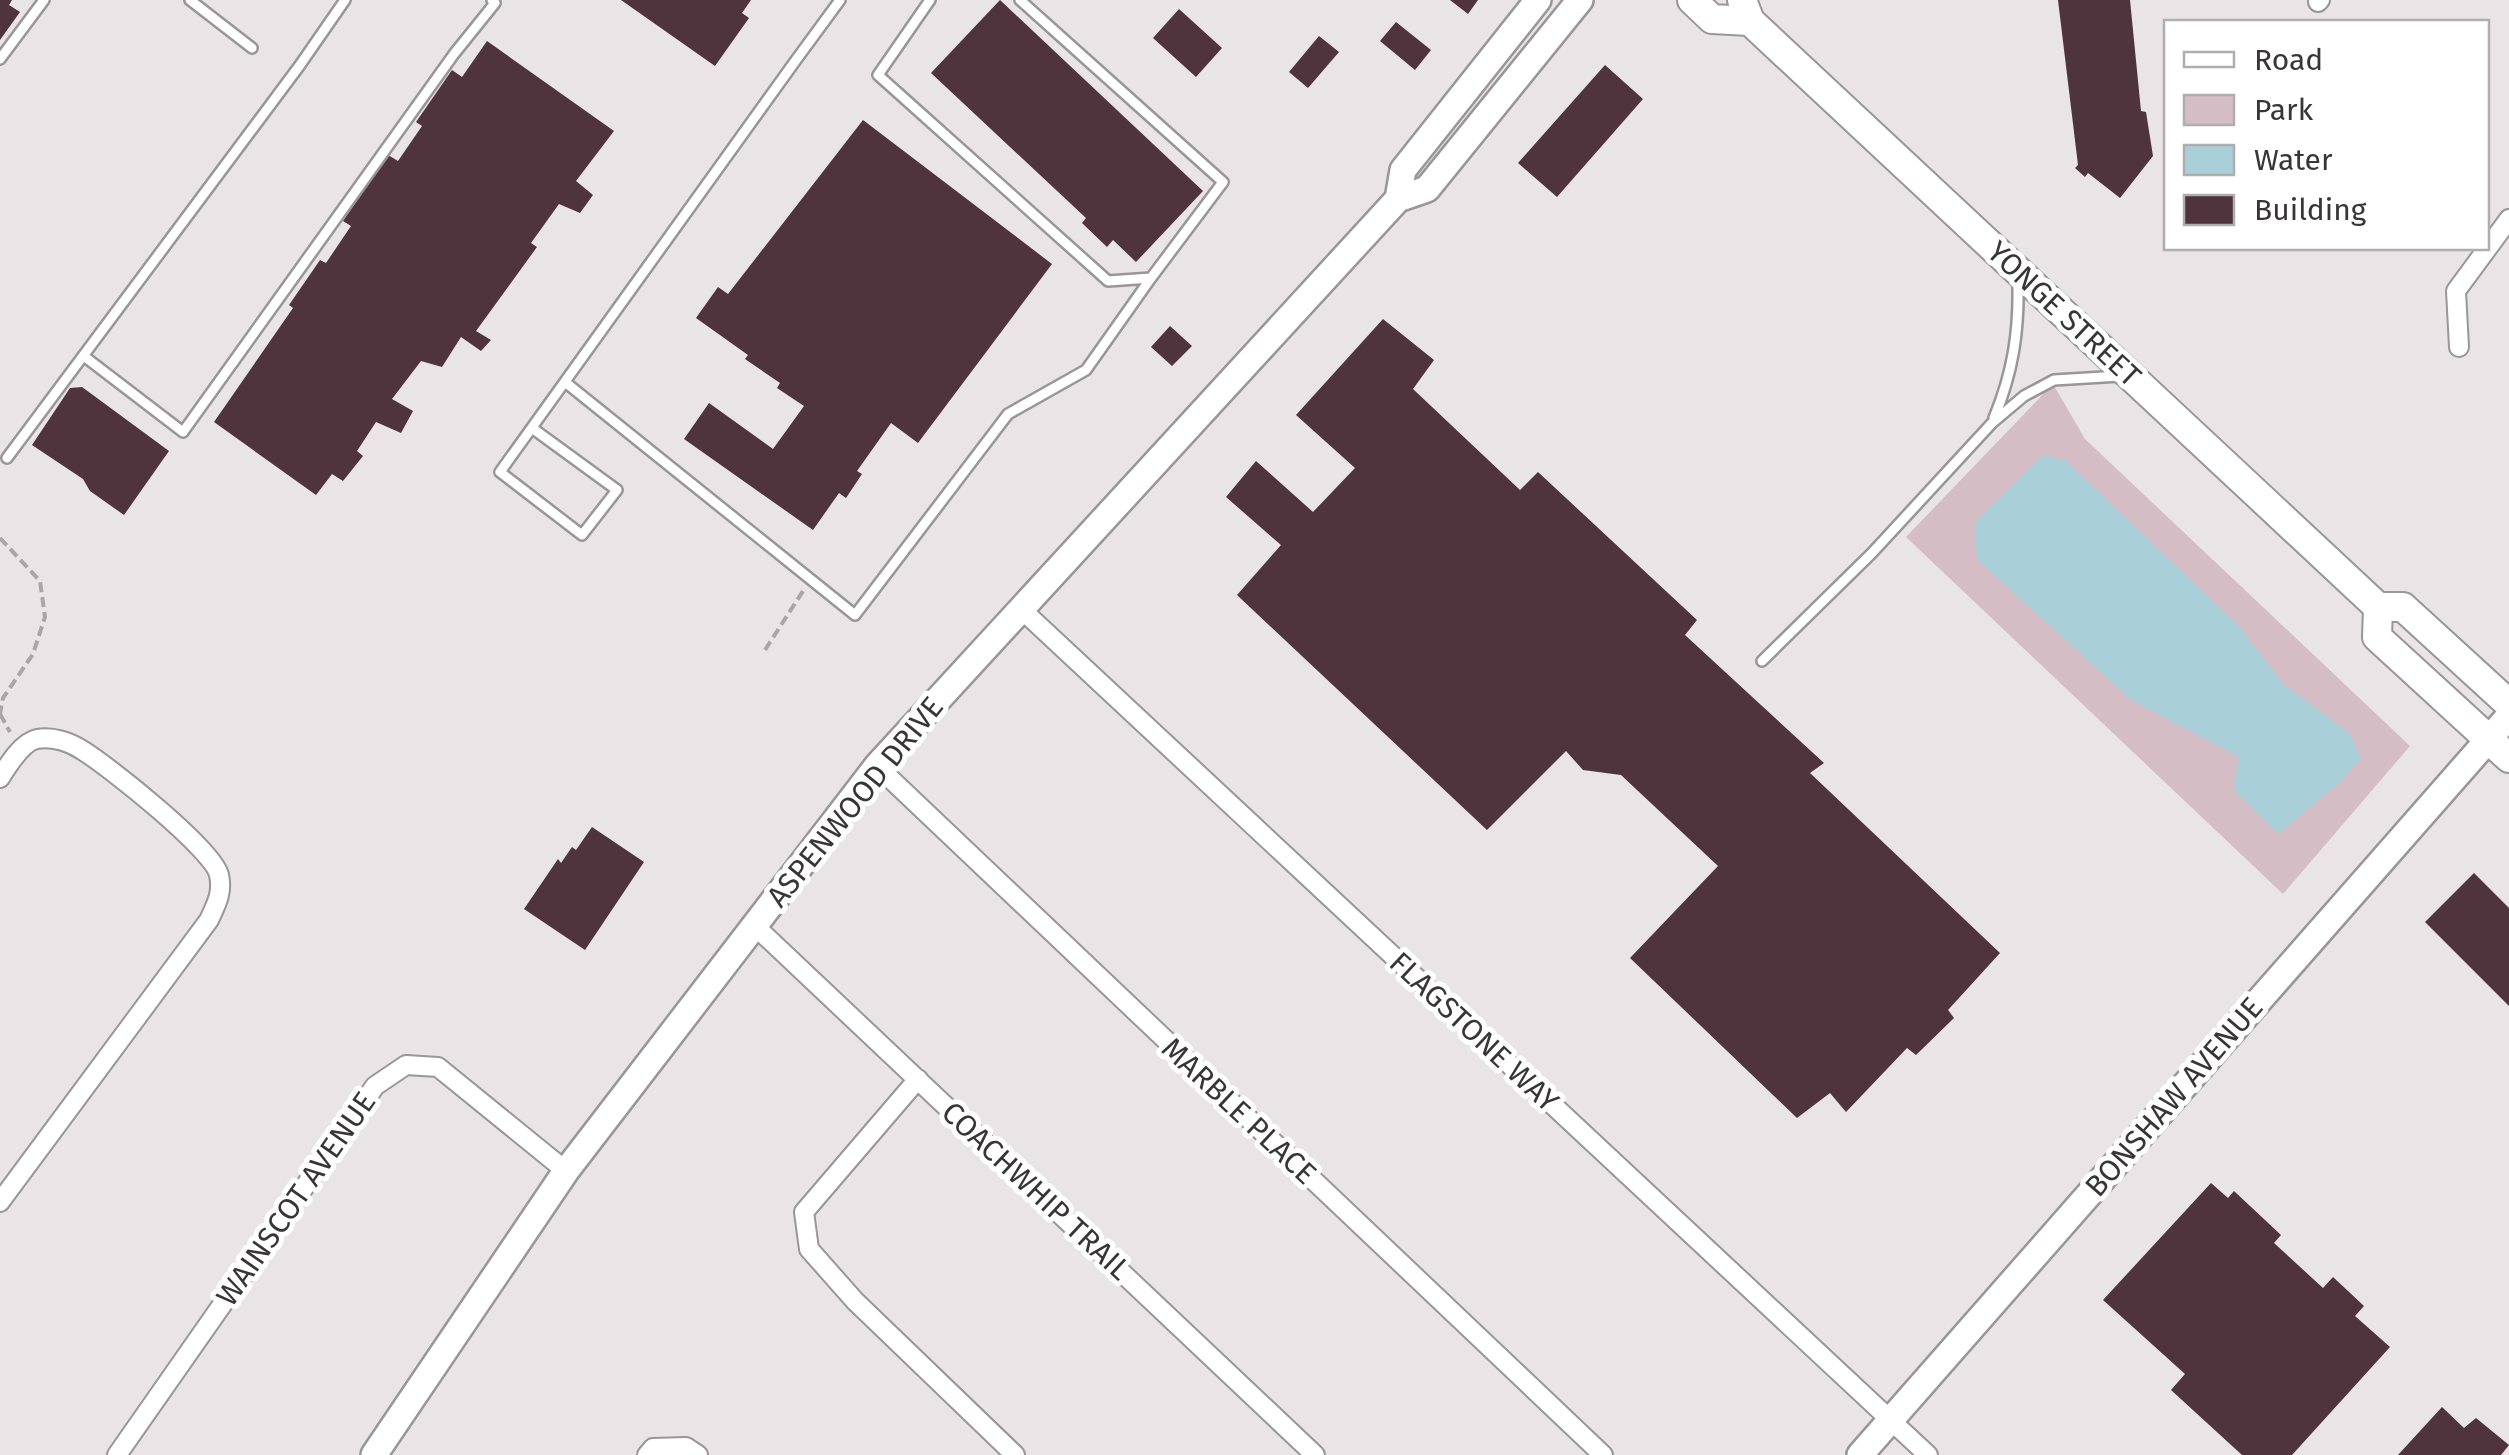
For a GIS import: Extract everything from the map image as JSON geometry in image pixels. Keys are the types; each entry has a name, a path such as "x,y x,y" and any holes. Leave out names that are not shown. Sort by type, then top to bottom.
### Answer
{"main road":[{"name":"YONGE STREET","path":"1692,0 1712,19 1746,10 2378,607 2403,606 2509,704"},
{"name":"YONGE STREET","path":"2378,607 2377,636 2499,749"}],"street":[{"name":"ASPENWOOD DRIVE","path":"1398,199 1402,170 1538,0"},
{"name":"ASPENWOOD DRIVE","path":"374,1455 566,1171 877,766 1398,199 1427,189 1580,0"},
{"path":"2489,247 2509,220"},
{"path":"2458,347 2456,291 2487,250"},
{"name":"FLAGSTONE WAY","path":"1020,608 1928,1455"},
{"name":"BONSHAW AVENUE","path":"1860,1455 2499,749 2509,716"},
{"path":"0,778 25,745 36,739 58,739 79,748 110,770 213,862 219,874 220,899 0,1202"},
{"name":"MARBLE PLACE","path":"877,766 1602,1455"},
{"name":"COACHWHIP TRAIL","path":"756,928 1315,1455"},
{"name":"WAINSCOT AVENUE","path":"117,1455 375,1086 406,1065 438,1067 566,1171"},
{"path":"918,1079 804,1212 809,1250 856,1301 1016,1455"},
{"path":"647,1455 653,1448 686,1447 698,1455"}],"lane":[{"path":"0,59 44,0"},
{"path":"190,0 252,48"},
{"path":"7,458 345,0"},
{"path":"85,357 183,432 454,54 496,3 492,0"},
{"path":"532,428 617,490 582,535 500,472 840,0"},
{"path":"930,0 878,76 1108,281 1151,278"},
{"path":"565,382 855,615 1008,414 1086,370 1223,182 1020,0"},
{"path":"1992,423 2010,381 2019,317 2017,270"},
{"path":"1762,661 1872,552 1992,423 2024,396 2054,380 2130,375"}],"path":[{"path":"0,538 40,581 44,617 33,654 3,698 0,714"},
{"path":"766,650 810,580"}],"green space":[{"path":"2053,384 2085,439 2410,746 2283,894 1906,537"}],"water":[{"path":"2043,455 2065,460 2240,627 2283,684 2349,733 2361,758 2341,781 2278,834 2236,792 2239,757 2130,699 1977,559 1975,522"}],"building":[{"path":"0,0 12,0 9,5 20,12 0,40"},
{"path":"621,0 751,0 742,13 749,18 715,66"},
{"path":"1000,0 1203,191 1136,262 1113,240 1107,247 1082,223 1086,218 931,73"},
{"path":"1450,0 1478,0 1468,14"},
{"path":"2058,0 2130,0 2141,111 2146,112 2153,156 2120,198 2088,173 2085,177 2075,168 2078,165"},
{"path":"1179,9 1222,48 1196,77 1153,38"},
{"path":"1396,22 1431,50 1415,70 1380,41"},
{"path":"1319,36 1339,52 1308,88 1289,72"},
{"path":"487,41 614,131 576,181 593,195 580,213 559,204 531,243 537,247 476,331 491,340 481,351 461,337 442,367 421,361 392,399 413,411 401,433 376,422 357,451 363,456 343,481 332,474 316,495 214,422 293,308 289,305 320,260 326,263 351,226 343,221 388,155 398,161 422,126 416,122 452,70 462,77"},
{"path":"1605,65 1643,99 1557,197 1518,163"},
{"path":"863,120 1052,264 918,443 891,423 857,471 862,474 846,498 839,493 813,530 684,439 709,403 773,449 804,406 777,388 780,383 745,359 748,355 696,318 718,287 728,294"},
{"path":"1383,319 1434,360 1413,389 1520,490 1538,472 1697,620 1685,635 1824,763 1810,773 2000,953 1948,1010 1954,1018 1916,1055 1907,1048 1846,1112 1830,1093 1797,1118 1630,958 1718,866 1621,775 1583,770 1566,751 1487,830 1237,595 1281,545 1226,497 1256,461 1313,512 1355,468 1296,415"},
{"path":"1170,326 1192,346 1172,366 1151,347"},
{"path":"82,387 169,451 124,515 90,491 83,479 32,445 70,388"},
{"path":"592,827 644,862 585,950 524,909 558,859 561,863 572,847 576,850"},
{"path":"2474,873 2509,908 2509,1006 2425,922"},
{"path":"2211,1183 2228,1198 2234,1191 2281,1235 2274,1243 2323,1288 2333,1277 2364,1306 2355,1316 2390,1347 2292,1455 2242,1455 2171,1390 2185,1374 2103,1300"},
{"path":"2442,1407 2464,1428 2476,1418 2509,1445 2501,1455 2398,1455"}]}
